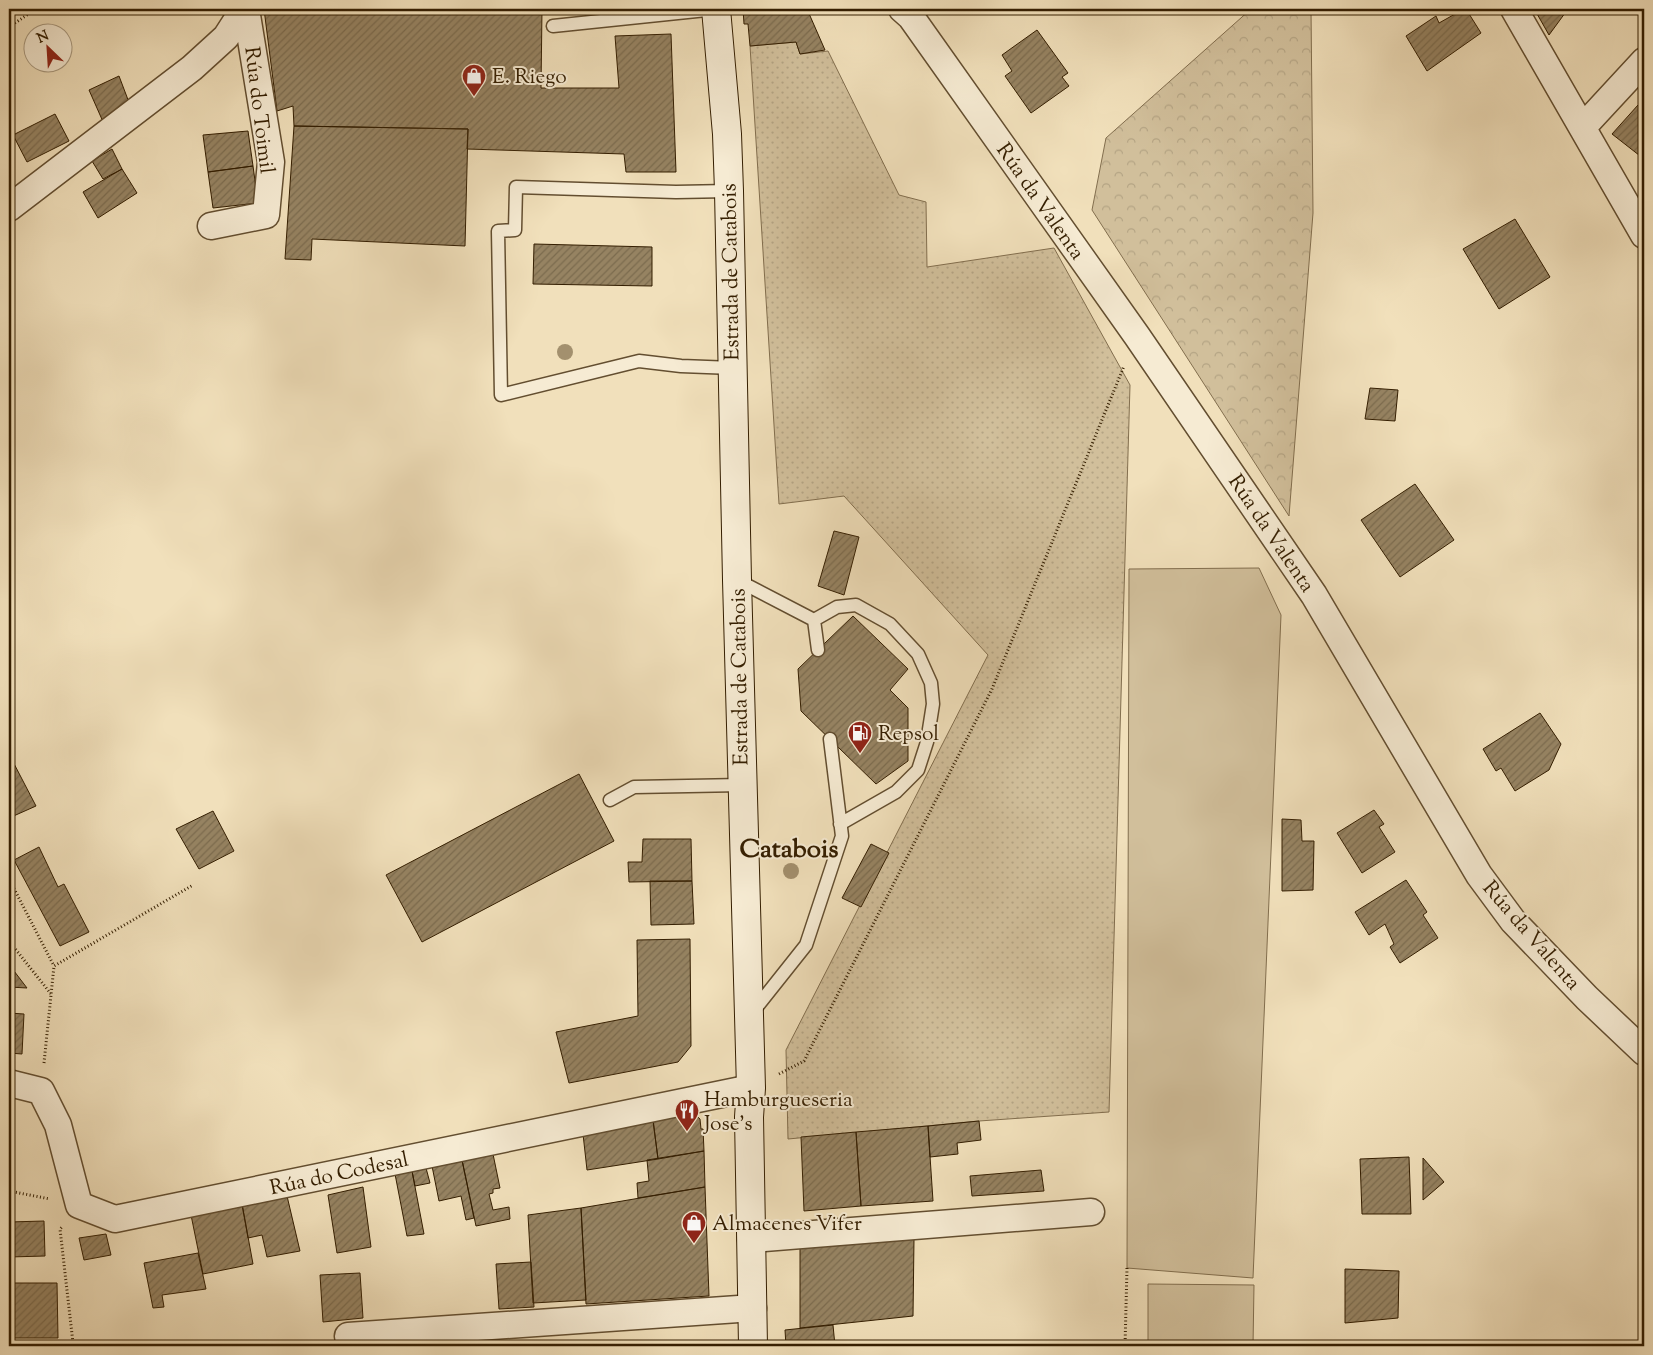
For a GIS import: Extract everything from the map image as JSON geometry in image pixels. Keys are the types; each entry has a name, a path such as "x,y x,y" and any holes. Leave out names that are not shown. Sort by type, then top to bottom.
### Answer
{"main road":[{"name":"Estrada de Catabois","path":"716,9 727,134 729,191 742,785 751,1088 749,1117 753,1346"}],"street":[{"path":"9,208 192,68 226,37 245,9"},
{"name":"Rúa do Toimil","path":"211,226 266,216 271,162 245,9"},
{"name":"Rúa da Valenta","path":"902,9 911,17 1137,336 1314,595 1479,875 1513,921 1587,998 1644,1052"},
{"path":"1514,9 1644,235"},
{"path":"1582,127 1644,61"},
{"path":"9,1083 41,1091 58,1125 79,1205"},
{"name":"Rúa do Codesal","path":"79,1205 115,1219 751,1088"},
{"path":"751,1239 1091,1212"},
{"path":"348,1336 752,1308"}],"lane":[{"path":"553,26 716,9"},
{"path":"729,191 676,192 516,187 515,230 498,231 501,395 639,361 681,366 733,368"},
{"path":"737,580 814,620"},
{"path":"814,620 837,606 856,605 890,624 918,654 931,682 933,704 927,742 918,770 896,792 840,824"},
{"path":"814,620 818,650"},
{"path":"748,1019 806,945 842,836 830,739"},
{"path":"610,800 634,787 742,785"}],"path":[{"path":"9,27 30,13 44,9"},
{"path":"751,1088 804,1061 992,689 1137,336"},
{"path":"9,879 54,966 41,1091"},
{"path":"54,966 193,886"},
{"path":"9,941 51,994"},
{"path":"9,1191 79,1205 60,1229 73,1343 36,1346"},
{"path":"1124,1346 1127,1268"}],"green space":[{"path":"1251,9 1311,9 1313,213 1289,516 1092,210 1106,138"},
{"path":"796,42 800,54 828,51 899,195 926,202 927,267 1054,248 1130,385 1109,1112 979,1121 788,1139 786,1050 988,655 844,496 779,504 750,46"},
{"path":"1259,568 1281,615 1253,1278 1127,1268 1129,569"},
{"path":"1148,1284 1254,1285 1253,1346 1148,1346"}],"building":[{"name":"E. Riego","path":"264,9 542,9 541,88 619,88 615,36 671,34 676,172 626,172 624,154 467,149 468,129 294,126 293,106 277,111"},
{"path":"743,9 807,9 825,50 800,54 796,42 750,46 748,24 744,24"},
{"path":"1466,9 1481,33 1427,71 1406,36 1436,16 1439,23"},
{"path":"1538,9 1568,9 1549,35 1536,12"},
{"path":"1037,30 1068,73 1062,77 1069,86 1031,113 1005,76 1012,71 1002,55"},
{"path":"119,76 130,105 104,124 89,90"},
{"path":"1638,105 1644,110 1644,159 1612,134"},
{"path":"55,114 69,141 27,162 13,135"},
{"path":"294,126 468,129 465,246 312,239 311,260 285,259"},
{"path":"248,131 253,166 208,172 203,135"},
{"path":"112,149 122,169 103,179 92,161"},
{"path":"253,166 258,203 213,208 208,172"},
{"path":"122,169 137,193 98,218 83,192"},
{"path":"1515,219 1550,277 1499,309 1463,249"},
{"path":"534,244 652,247 652,286 533,284"},
{"path":"1370,388 1398,390 1395,421 1365,419"},
{"path":"1415,484 1454,540 1400,577 1361,520"},
{"path":"834,531 859,537 844,595 818,586"},
{"path":"853,616 908,669 890,690 908,708 908,761 876,784 801,711 798,669"},
{"path":"1540,713 1561,744 1549,770 1515,791 1501,768 1496,771 1483,749"},
{"path":"9,756 36,806 9,818"},
{"path":"579,774 614,841 422,942 386,875"},
{"path":"1374,810 1384,824 1379,827 1395,852 1362,873 1337,833"},
{"path":"213,811 234,851 199,869 176,829"},
{"path":"1282,819 1301,820 1302,841 1314,841 1313,890 1282,891"},
{"path":"643,839 691,839 692,881 629,882 628,862 642,862"},
{"path":"871,844 889,853 861,907 842,898"},
{"path":"39,847 58,887 64,884 89,932 60,946 14,860"},
{"path":"1406,880 1427,912 1423,915 1438,938 1400,963 1390,947 1394,944 1385,924 1369,935 1355,912"},
{"path":"650,881 692,881 694,924 651,925"},
{"path":"690,939 691,1046 678,1062 569,1083 556,1032 638,1016 637,940"},
{"path":"9,967 11,967 27,988 9,987"},
{"path":"9,1013 24,1014 22,1054 9,1053"},
{"path":"691,1111 700,1119 701,1129 703,1129 704,1151 658,1159 653,1120"},
{"path":"653,1120 658,1159 587,1170 583,1134"},
{"path":"979,1121 981,1140 957,1143 958,1154 930,1157 928,1126"},
{"path":"928,1126 933,1201 861,1206 856,1132"},
{"path":"856,1132 861,1206 804,1211 801,1137"},
{"path":"704,1151 705,1187 638,1198 637,1183 649,1181 647,1160"},
{"path":"493,1154 500,1188 493,1189 493,1193 489,1194 493,1210 509,1207 510,1219 476,1226 462,1160"},
{"path":"1409,1157 1411,1214 1362,1214 1360,1159"},
{"path":"1423,1158 1444,1182 1423,1200"},
{"path":"462,1160 474,1218 466,1220 461,1196 439,1201 432,1166"},
{"path":"426,1168 430,1183 415,1186 412,1171"},
{"path":"1041,1170 1044,1191 972,1196 970,1176"},
{"path":"412,1171 424,1234 407,1236 395,1174"},
{"path":"363,1187 371,1247 337,1253 328,1195"},
{"path":"705,1187 709,1296 586,1304 581,1208"},
{"path":"287,1196 300,1251 267,1257 262,1235 248,1238 242,1204"},
{"path":"242,1204 253,1264 203,1274 191,1215"},
{"path":"581,1208 586,1300 533,1303 528,1215"},
{"path":"44,1221 45,1256 9,1257 9,1222"},
{"path":"106,1234 111,1255 84,1260 79,1238"},
{"path":"914,1239 913,1316 800,1328 800,1247"},
{"path":"198,1253 206,1289 162,1295 164,1307 153,1308 144,1263"},
{"path":"531,1262 534,1307 499,1309 496,1264"},
{"path":"1345,1269 1399,1271 1398,1318 1345,1323"},
{"path":"360,1273 363,1318 323,1322 320,1275"},
{"path":"9,1283 57,1283 58,1338 9,1338"},
{"path":"833,1325 835,1346 786,1346 785,1330"}],"place":[{"name":"E. Riego","path":"474,97"},
{"name":"Repsol","path":"860,754"},
{"name":"Hamburgueseria Jose's","path":"687,1132"},
{"name":"Almacenes Vifer","path":"694,1244"}],"district":[{"name":"Catabois","path":"789,848"}]}
